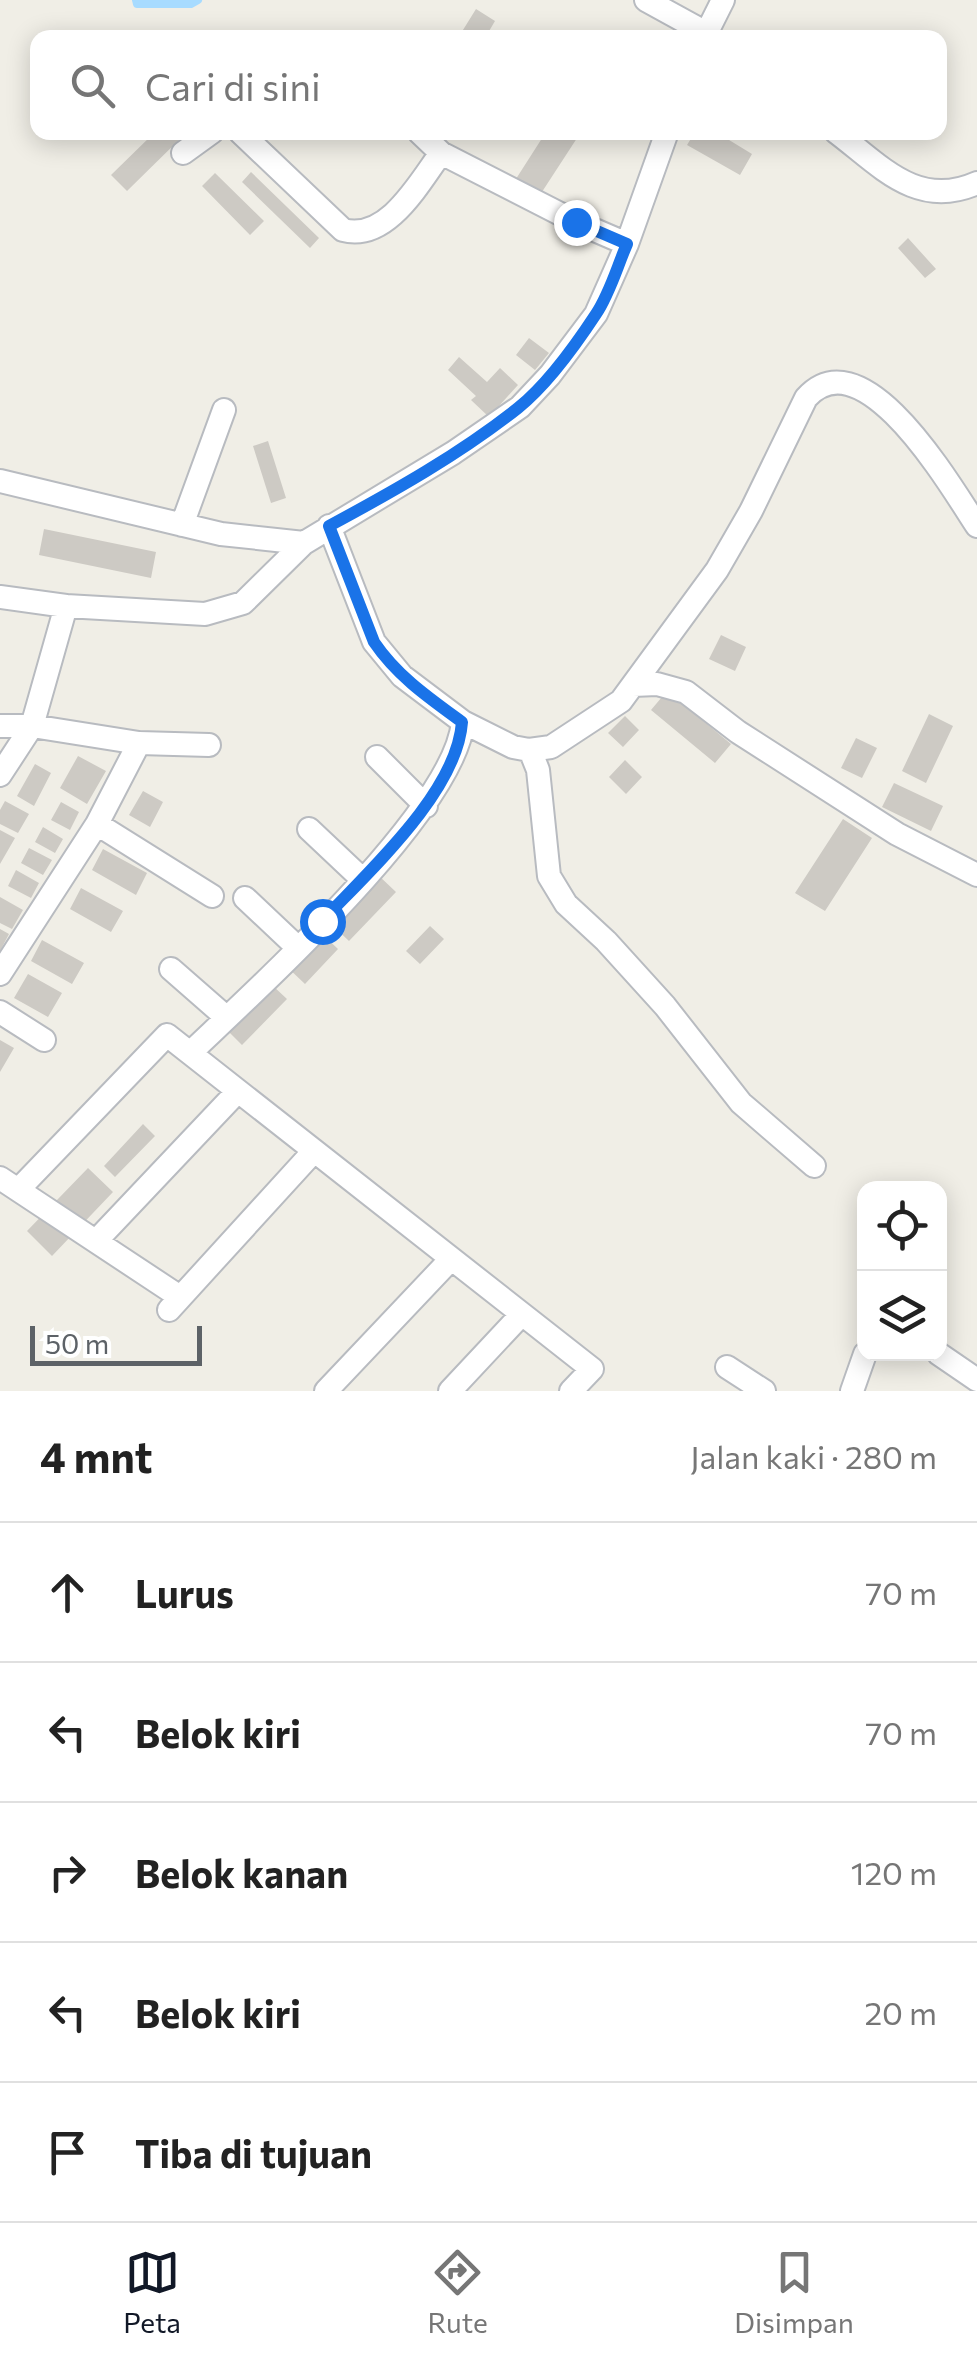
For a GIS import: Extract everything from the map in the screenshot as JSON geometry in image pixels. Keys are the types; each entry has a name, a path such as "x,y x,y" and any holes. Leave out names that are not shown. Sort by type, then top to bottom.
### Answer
{"street":[{"path":"646,0 697,30"},
{"path":"708,30 723,0"},
{"path":"183,153 201,140"},
{"path":"248,140 336,226 352,232 372,230 396,211 441,153"},
{"path":"428,140 441,153 542,206 627,244"},
{"path":"0,597 179,614 205,614 243,603 304,543 389,494 520,407 550,375 596,314 627,244 664,140"},
{"path":"847,140 906,184 942,192 960,191 977,184"},
{"path":"329,526 383,656 402,676 462,722 514,747 534,750 551,747 607,713 633,685 736,541 806,398 819,384 831,381 852,386 903,421 925,447 977,526"},
{"path":"182,525 224,410"},
{"path":"0,481 182,525 259,540 304,543"},
{"path":"0,775 32,726 66,606"},
{"path":"633,685 658,684 686,692 738,732 897,834 977,875"},
{"path":"190,1053 298,947 426,806 451,764 461,740 462,722"},
{"path":"0,726 32,726 139,744 210,746"},
{"path":"0,974 97,824 139,744"},
{"path":"534,750 549,876 566,904 665,1006 741,1103 814,1166"},
{"path":"378,758 426,806"},
{"path":"97,824 212,896"},
{"path":"309,829 362,878"},
{"path":"246,898 298,947"},
{"path":"171,968 226,1018"},
{"path":"0,1012 44,1040"},
{"path":"314,1151 174,1303 96,1241 9,1184 167,1034 592,1369 572,1391"},
{"path":"96,1241 238,1091"},
{"path":"326,1391 452,1259"},
{"path":"450,1391 522,1314"},
{"path":"947,1359 977,1380"},
{"path":"852,1391 863,1361"},
{"path":"726,1367 764,1391"}],"building":[{"path":"476,9 495,21 490,30 463,30"},
{"path":"147,140 179,140 127,191 111,175"},
{"path":"541,140 576,140 538,198 514,182"},
{"path":"690,140 729,140 752,154 740,175 687,145"},
{"path":"251,172 319,238 310,248 242,182"},
{"path":"215,173 264,221 250,235 202,186"},
{"path":"908,238 936,269 925,278 898,248"},
{"path":"529,338 549,353 535,370 516,355"},
{"path":"459,357 487,382 500,368 518,385 489,417 471,400 476,396 448,370"},
{"path":"268,441 286,498 271,503 253,446"},
{"path":"44,529 156,552 151,578 39,555"},
{"path":"721,635 746,647 735,671 709,659"},
{"path":"667,691 731,744 715,763 651,710"},
{"path":"929,714 953,726 926,783 902,771"},
{"path":"625,716 639,730 623,747 608,733"},
{"path":"856,738 877,748 862,778 841,768"},
{"path":"78,756 106,771 87,804 60,788"},
{"path":"625,760 642,777 626,794 609,777"},
{"path":"35,764 51,773 34,806 17,796"},
{"path":"894,783 943,806 931,831 882,807"},
{"path":"143,791 163,802 150,827 129,815"},
{"path":"5,801 29,814 18,833 0,824"},
{"path":"61,802 79,812 70,830 51,820"},
{"path":"843,819 872,838 825,911 795,893"},
{"path":"43,827 63,839 55,853 35,842"},
{"path":"0,830 15,838 0,864"},
{"path":"29,848 52,860 43,875 21,863"},
{"path":"103,849 147,873 136,895 92,870"},
{"path":"16,870 39,883 31,898 8,886"},
{"path":"377,874 396,892 349,941 330,923"},
{"path":"81,888 123,911 111,932 70,909"},
{"path":"0,897 23,910 12,929 0,923"},
{"path":"430,926 444,939 420,964 406,951"},
{"path":"0,929 9,934 0,951"},
{"path":"318,930 338,949 305,984 285,965"},
{"path":"42,940 84,963 72,984 31,961"},
{"path":"28,974 62,993 48,1017 14,998"},
{"path":"272,985 287,999 242,1045 228,1031"},
{"path":"0,1040 14,1048 0,1072"},
{"path":"143,1124 155,1136 115,1177 104,1166"},
{"path":"88,1168 113,1192 52,1256 27,1231"}],"waterway":[{"path":"136,0 137,4 191,4 198,0"}],"route":[{"path":"322,921 426,806 451,764 461,740 462,722 421,692 383,656 329,526 453,454 520,407 550,375 596,314 627,244 576,222"}]}
